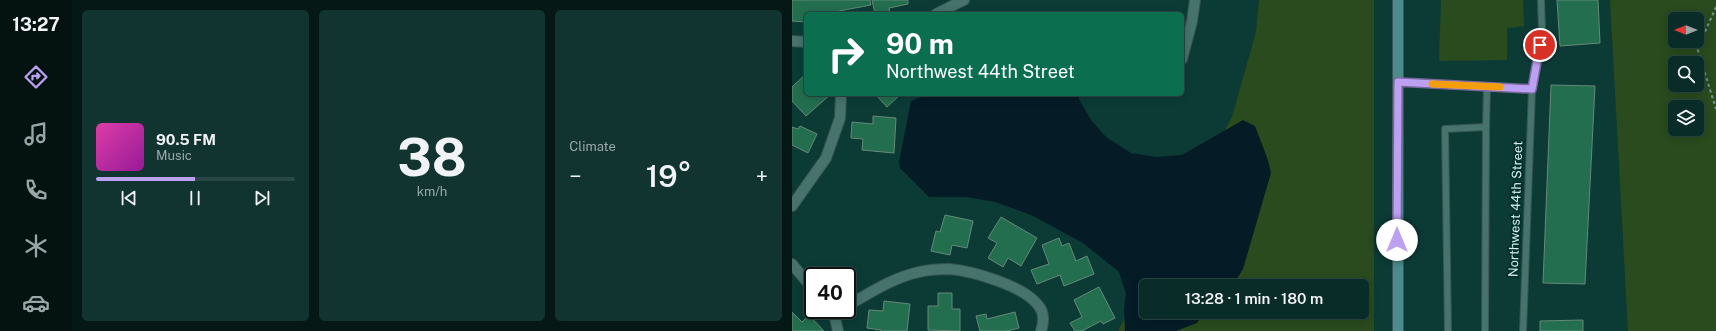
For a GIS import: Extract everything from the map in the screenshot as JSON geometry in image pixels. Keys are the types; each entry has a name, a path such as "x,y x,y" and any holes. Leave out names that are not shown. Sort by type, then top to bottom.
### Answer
{"street":[{"path":"940,12 964,0"},
{"path":"1184,51 1192,21 1195,0"},
{"path":"1398,0 1398,331"},
{"path":"792,41 804,42"},
{"path":"792,206 826,158 840,118 841,96"},
{"path":"792,264 804,278"},
{"path":"856,301 896,278 919,272 948,269 986,276 1029,296 1040,306 1044,320 1041,331"},
{"path":"836,319 838,331"}],"lane":[{"name":"Northwest 44th Street","path":"1523,331 1532,89 1542,30 1541,0"},
{"path":"1398,82 1532,89"},
{"path":"1485,331 1486,127 1488,87"},
{"path":"1448,331 1445,129 1486,127"}],"path":[{"path":"1716,7 1705,32 1696,44 1716,109"}],"green space":[{"path":"1259,0 1374,0 1374,331 1118,331 1139,292 1139,319 1369,319 1369,279 1146,279 1232,117 1256,32"},
{"path":"1441,0 1523,0 1524,26 1507,28 1507,60 1439,61"},
{"path":"1610,0 1716,0 1716,331 1628,331"}],"water":[{"path":"924,96 1079,96 1079,99 1091,120 1106,137 1131,153 1157,157 1182,155 1243,120 1255,126 1268,160 1271,173 1243,269 1236,279 1139,279 1139,319 1200,319 1197,323 1176,331 1125,331 1124,309 1126,294 1119,272 1083,243 1031,215 995,202 966,197 929,197 900,168 899,162 911,101"}],"building":[{"path":"792,0 870,0 871,5 839,12 804,12 804,22 792,21"},
{"path":"872,0 908,0 908,4 889,8 890,12 875,12"},
{"path":"1557,0 1598,0 1600,43 1560,46"},
{"path":"804,76 804,96 829,96 806,116 792,101 792,87"},
{"path":"1551,85 1595,86 1585,284 1543,283"},
{"path":"877,96 899,96 887,107"},
{"path":"873,116 896,118 894,153 862,150 863,139 851,138 852,122 873,124"},
{"path":"800,126 817,134 808,153 792,145 792,127 798,129"},
{"path":"945,215 973,221 967,248 952,245 950,255 931,251 936,231 940,232"},
{"path":"1001,217 1037,238 1021,266 1008,258 1003,267 988,258 997,243 988,238"},
{"path":"1059,238 1062,246 1069,243 1076,261 1087,256 1094,274 1064,286 1060,275 1037,284 1031,270 1049,264 1042,245"},
{"path":"1099,287 1115,318 1103,324 1101,321 1082,331 1075,331 1070,323 1082,317 1074,300"},
{"path":"938,293 952,293 952,309 960,309 960,331 928,330 928,306 938,306"},
{"path":"884,301 910,304 907,331 881,331 867,328 869,310 883,311"},
{"path":"792,312 802,322 805,319 813,319 824,331 792,331"},
{"path":"1015,312 1019,328 1007,331 980,331 976,316 986,314 987,319"},
{"path":"1583,320 1583,331 1540,331 1540,321"}],"slow traffic":[{"path":"1432,84 1500,87"}],"route":[{"path":"1397,240 1398,82 1532,89 1540,45"}]}
